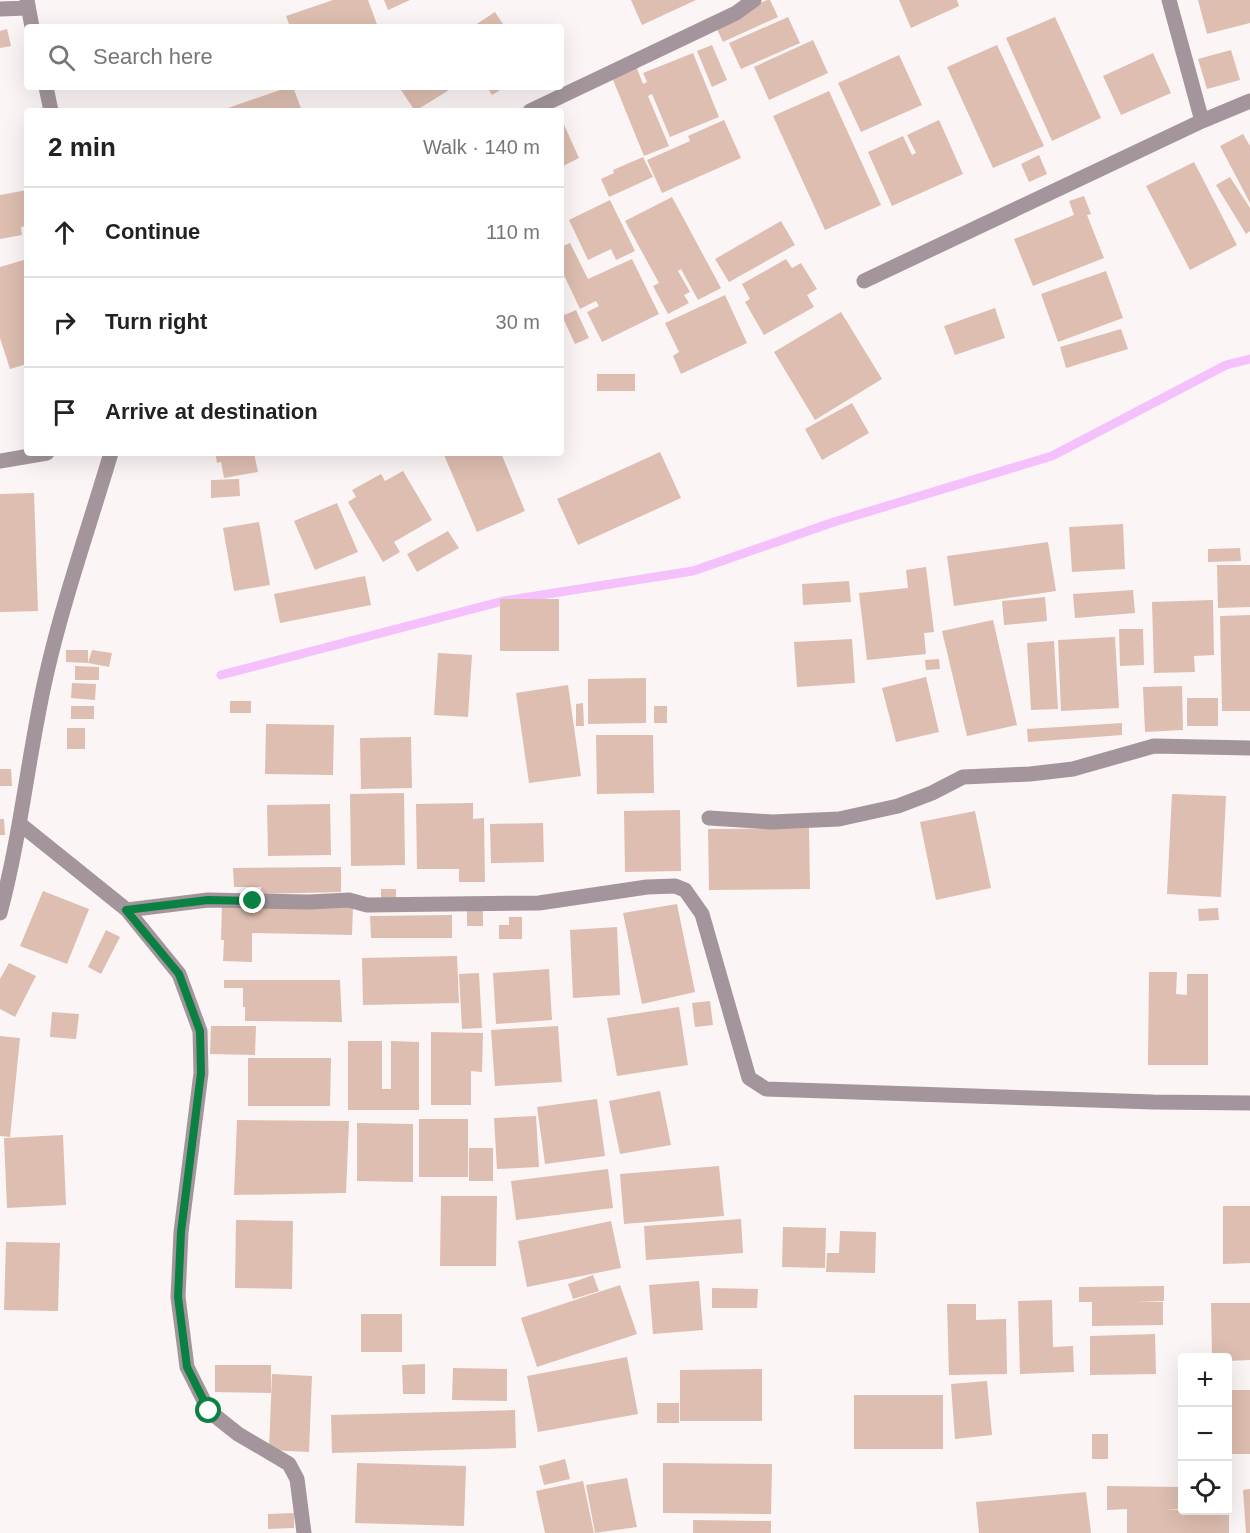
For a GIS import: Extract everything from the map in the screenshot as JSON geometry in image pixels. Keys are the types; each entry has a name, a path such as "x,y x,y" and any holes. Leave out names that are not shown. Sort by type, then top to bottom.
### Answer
{"street":[{"path":"536,108 736,13 754,0"},
{"path":"1169,0 1202,122"},
{"path":"0,9 28,4 31,24"},
{"path":"47,90 50,108"},
{"path":"864,281 1250,101"},
{"path":"0,461 29,456"},
{"path":"0,914 12,868 46,677 60,622 110,456"},
{"path":"709,818 772,822 839,819 898,806 932,793 963,777 1030,774 1072,769 1154,746 1250,748"},
{"path":"20,824 126,910 179,974 200,1031 201,1073 181,1232 178,1297 187,1367 209,1411 238,1434 289,1464 297,1479 304,1533"},
{"path":"126,910 208,900 309,902 349,900 367,905 539,903 647,887 675,886 686,890 702,914 749,1078 766,1089 1118,1101 1250,1103"}],"building":[{"path":"333,0 368,0 377,24 289,24 286,16"},
{"path":"384,0 410,0 388,10"},
{"path":"631,0 696,0 642,25"},
{"path":"770,0 778,17 723,42 714,23"},
{"path":"899,0 957,0 959,6 911,28"},
{"path":"1198,0 1250,0 1250,23 1207,34"},
{"path":"495,12 503,24 477,24"},
{"path":"788,17 800,43 741,69 729,43"},
{"path":"1055,17 1101,118 1052,141 1006,38"},
{"path":"7,29 11,46 0,48 0,31"},
{"path":"813,40 828,73 769,100 754,67"},
{"path":"712,45 727,80 712,87 697,51"},
{"path":"997,45 1044,146 993,168 947,67"},
{"path":"1231,50 1240,80 1207,89 1198,59"},
{"path":"693,53 719,117 670,137 652,94 648,96 669,146 644,156 609,70 634,61 643,84 647,82 643,73"},
{"path":"1153,53 1171,93 1121,115 1103,76"},
{"path":"899,55 922,105 861,132 838,83"},
{"path":"280,90 294,90 301,108 228,108"},
{"path":"401,90 449,90 420,108 413,108"},
{"path":"489,90 500,90 492,95"},
{"path":"829,91 881,205 825,230 773,116"},
{"path":"724,120 741,158 662,193 647,160 690,141 688,136"},
{"path":"939,120 963,174 892,206 868,152 903,136 912,155 916,153 907,135"},
{"path":"564,125 579,158 564,166"},
{"path":"1243,134 1250,146 1250,203 1220,146"},
{"path":"1039,155 1047,174 1029,182 1021,164"},
{"path":"643,157 653,177 609,197 601,179 614,173 613,170"},
{"path":"1194,162 1237,245 1190,270 1146,186"},
{"path":"1230,177 1250,208 1250,231 1246,234 1216,185"},
{"path":"24,191 22,235 0,239 0,195"},
{"path":"1084,196 1091,214 1087,215 1104,258 1033,286 1014,239 1074,215 1069,201"},
{"path":"672,197 721,288 698,300 681,269 678,271 690,292 684,295 689,303 668,314 653,286 659,283 625,221"},
{"path":"610,200 635,251 616,260 611,249 588,260 569,220"},
{"path":"781,221 795,245 729,282 715,259"},
{"path":"570,243 588,279 632,259 659,314 602,342 587,312 599,306 596,301 580,309 564,275 564,246"},
{"path":"786,259 792,268 801,263 817,289 807,295 814,307 764,335 745,302 750,299 742,284"},
{"path":"24,260 24,365 10,369 0,338 0,267"},
{"path":"1106,271 1123,318 1058,342 1041,294"},
{"path":"725,295 747,343 681,374 673,356 679,352 665,323"},
{"path":"995,308 1005,338 955,355 944,326"},
{"path":"576,310 589,338 575,344 564,320 564,315"},
{"path":"841,312 882,379 815,420 774,352"},
{"path":"1121,329 1128,349 1066,368 1060,347"},
{"path":"597,374 635,374 635,391 597,391"},
{"path":"852,403 869,433 822,460 805,429"},
{"path":"660,452 681,498 578,545 557,499"},
{"path":"216,456 255,456 258,472 224,478 221,462 217,463"},
{"path":"444,456 502,456 525,511 477,532"},
{"path":"403,471 432,520 394,542 400,552 383,562 348,502 356,497 352,490 381,474 385,481"},
{"path":"239,479 240,496 211,498 211,480"},
{"path":"34,493 38,611 0,612 0,494"},
{"path":"337,503 358,552 315,570 294,521"},
{"path":"259,522 270,585 234,591 223,528"},
{"path":"1123,524 1125,569 1072,572 1069,527"},
{"path":"448,531 459,548 417,572 407,554"},
{"path":"1048,542 1056,591 954,606 947,556"},
{"path":"1240,548 1241,561 1208,562 1208,549"},
{"path":"1217,565 1250,565 1250,607 1218,608"},
{"path":"926,567 934,632 924,633 926,654 867,660 859,593 908,588 906,570"},
{"path":"365,576 371,605 280,623 274,594"},
{"path":"849,581 851,602 803,605 802,584"},
{"path":"1133,590 1135,613 1075,618 1073,594"},
{"path":"1045,597 1047,621 1004,625 1002,601"},
{"path":"500,599 559,599 559,651 500,651"},
{"path":"1213,600 1214,655 1194,656 1195,672 1154,673 1152,602"},
{"path":"1250,615 1250,711 1222,711 1220,616"},
{"path":"993,620 1017,725 967,736 942,631"},
{"path":"1119,629 1143,629 1144,665 1120,666"},
{"path":"1115,637 1119,708 1061,711 1058,640"},
{"path":"852,639 855,683 797,687 794,642"},
{"path":"1054,641 1058,709 1031,710 1027,643"},
{"path":"66,650 88,650 88,663 66,662"},
{"path":"92,650 112,653 109,667 88,663"},
{"path":"438,653 472,655 468,717 434,715"},
{"path":"939,659 940,669 926,670 925,660"},
{"path":"75,666 99,667 99,680 75,680"},
{"path":"926,677 939,732 896,742 882,688"},
{"path":"646,678 646,723 588,724 588,679"},
{"path":"72,683 96,684 95,700 71,698"},
{"path":"568,685 581,776 529,783 516,693"},
{"path":"1182,686 1183,730 1145,732 1143,687"},
{"path":"1187,698 1218,698 1218,726 1187,726"},
{"path":"230,701 251,701 251,713 230,713"},
{"path":"583,703 584,726 576,726 576,704"},
{"path":"71,706 94,706 94,719 71,719"},
{"path":"654,706 667,706 667,723 654,723"},
{"path":"1122,723 1122,735 1028,742 1027,729"},
{"path":"266,724 334,725 333,775 265,774"},
{"path":"67,728 85,728 85,749 67,749"},
{"path":"596,735 653,735 654,793 597,794"},
{"path":"411,737 412,788 361,789 360,738"},
{"path":"0,769 11,769 12,786 0,786"},
{"path":"404,793 405,865 351,866 350,794"},
{"path":"1172,794 1226,796 1221,897 1167,894"},
{"path":"473,803 473,819 484,818 485,882 459,882 459,869 417,869 416,804"},
{"path":"330,804 331,855 268,856 267,805"},
{"path":"680,810 681,871 625,872 624,811"},
{"path":"975,811 991,888 936,900 920,822"},
{"path":"0,819 4,819 5,835 0,835"},
{"path":"543,823 544,862 491,863 490,824"},
{"path":"809,828 810,889 709,890 708,829"},
{"path":"341,867 341,892 261,894 261,887 234,887 233,868"},
{"path":"381,889 396,889 396,899 381,899"},
{"path":"43,891 89,909 67,964 20,946"},
{"path":"222,904 353,907 352,935 252,933 252,962 223,961"},
{"path":"677,904 695,992 642,1004 623,913"},
{"path":"1218,908 1219,920 1199,921 1198,909"},
{"path":"467,910 483,910 483,926 467,926"},
{"path":"452,915 452,938 371,938 370,916"},
{"path":"509,917 522,917 522,939 499,939 499,925 509,925"},
{"path":"617,927 620,995 573,998 570,930"},
{"path":"106,930 120,937 101,974 88,967"},
{"path":"457,956 459,1003 363,1005 362,958"},
{"path":"9,963 36,976 15,1017 0,1009 0,979"},
{"path":"549,969 552,1020 496,1024 493,973"},
{"path":"1149,972 1177,972 1176,994 1187,995 1187,974 1208,974 1208,1065 1148,1065"},
{"path":"479,973 482,1028 462,1029 459,974"},
{"path":"224,980 340,980 342,1022 245,1021 243,988 224,988"},
{"path":"710,1001 713,1025 695,1027 692,1003"},
{"path":"679,1007 688,1065 617,1076 607,1018"},
{"path":"52,1012 79,1014 76,1039 50,1037"},
{"path":"211,1026 256,1026 255,1055 210,1054"},
{"path":"558,1026 562,1082 495,1086 491,1030"},
{"path":"431,1032 483,1033 482,1072 471,1071 471,1105 431,1105"},
{"path":"0,1036 20,1038 10,1137 0,1136"},
{"path":"348,1041 382,1041 382,1089 391,1089 391,1041 419,1042 419,1110 348,1110"},
{"path":"248,1058 331,1058 330,1106 248,1106"},
{"path":"660,1091 671,1145 620,1154 609,1101"},
{"path":"597,1099 605,1156 545,1164 537,1107"},
{"path":"536,1116 539,1167 497,1169 494,1118"},
{"path":"419,1119 468,1119 468,1177 419,1177"},
{"path":"237,1120 349,1121 346,1193 234,1195"},
{"path":"357,1123 413,1124 413,1182 357,1181"},
{"path":"63,1135 66,1205 7,1208 4,1138"},
{"path":"469,1148 493,1148 493,1181 469,1181"},
{"path":"719,1166 724,1216 624,1224 620,1174"},
{"path":"608,1169 613,1208 516,1220 511,1181"},
{"path":"441,1196 497,1196 496,1266 440,1266"},
{"path":"1223,1206 1250,1206 1250,1263 1223,1264"},
{"path":"741,1219 743,1253 646,1260 644,1226"},
{"path":"236,1220 293,1221 292,1289 235,1288"},
{"path":"611,1221 621,1268 527,1287 518,1241"},
{"path":"783,1227 826,1228 825,1268 782,1267"},
{"path":"840,1231 876,1232 875,1273 826,1272 827,1253 839,1253"},
{"path":"6,1242 60,1243 58,1311 4,1310"},
{"path":"593,1275 599,1291 573,1299 568,1284"},
{"path":"699,1281 703,1330 653,1334 649,1285"},
{"path":"620,1285 637,1334 537,1367 521,1318"},
{"path":"1164,1286 1164,1301 1136,1302 1163,1302 1163,1325 1092,1326 1092,1302 1079,1302 1079,1287"},
{"path":"712,1288 758,1289 757,1308 712,1308"},
{"path":"1052,1300 1053,1347 1073,1346 1074,1372 1020,1374 1018,1301"},
{"path":"1211,1303 1250,1303 1250,1360 1232,1361 1232,1353 1212,1353"},
{"path":"947,1304 976,1304 976,1320 1006,1319 1007,1374 949,1375"},
{"path":"361,1314 402,1314 402,1352 361,1352"},
{"path":"1155,1334 1156,1374 1090,1375 1090,1336"},
{"path":"627,1357 638,1414 538,1432 527,1376"},
{"path":"425,1364 425,1394 403,1394 402,1365"},
{"path":"215,1365 271,1365 271,1393 215,1392"},
{"path":"453,1368 507,1369 507,1401 452,1400"},
{"path":"762,1369 762,1421 680,1421 680,1370"},
{"path":"272,1374 312,1376 309,1452 269,1450"},
{"path":"987,1381 992,1435 955,1439 951,1384"},
{"path":"1232,1390 1250,1390 1250,1454 1232,1454"},
{"path":"854,1395 943,1395 943,1449 854,1449"},
{"path":"657,1403 679,1403 679,1423 657,1423"},
{"path":"515,1410 516,1448 332,1453 331,1415"},
{"path":"1092,1434 1108,1434 1108,1459 1092,1459"},
{"path":"565,1459 570,1479 544,1485 539,1466"},
{"path":"357,1463 466,1466 464,1526 355,1523"},
{"path":"663,1463 772,1464 771,1514 663,1513"},
{"path":"627,1478 637,1527 595,1533 586,1485"},
{"path":"583,1481 594,1533 545,1533 536,1491"},
{"path":"1107,1486 1178,1487 1178,1509 1165,1510 1178,1510 1178,1515 1229,1515 1229,1533 1127,1533 1127,1509 1107,1510"},
{"path":"1250,1489 1250,1533 1246,1533 1243,1490"},
{"path":"1086,1492 1091,1533 979,1533 976,1502"},
{"path":"294,1513 294,1528 268,1529 268,1514"},
{"path":"693,1520 771,1521 771,1533 693,1533"}],"waterway":[{"path":"221,675 503,601 693,571 834,522 1052,456 1226,365 1250,359"}],"route":[{"path":"209,1411 187,1367 178,1297 181,1232 201,1073 200,1031 179,974 126,910 208,900 253,901"}]}
